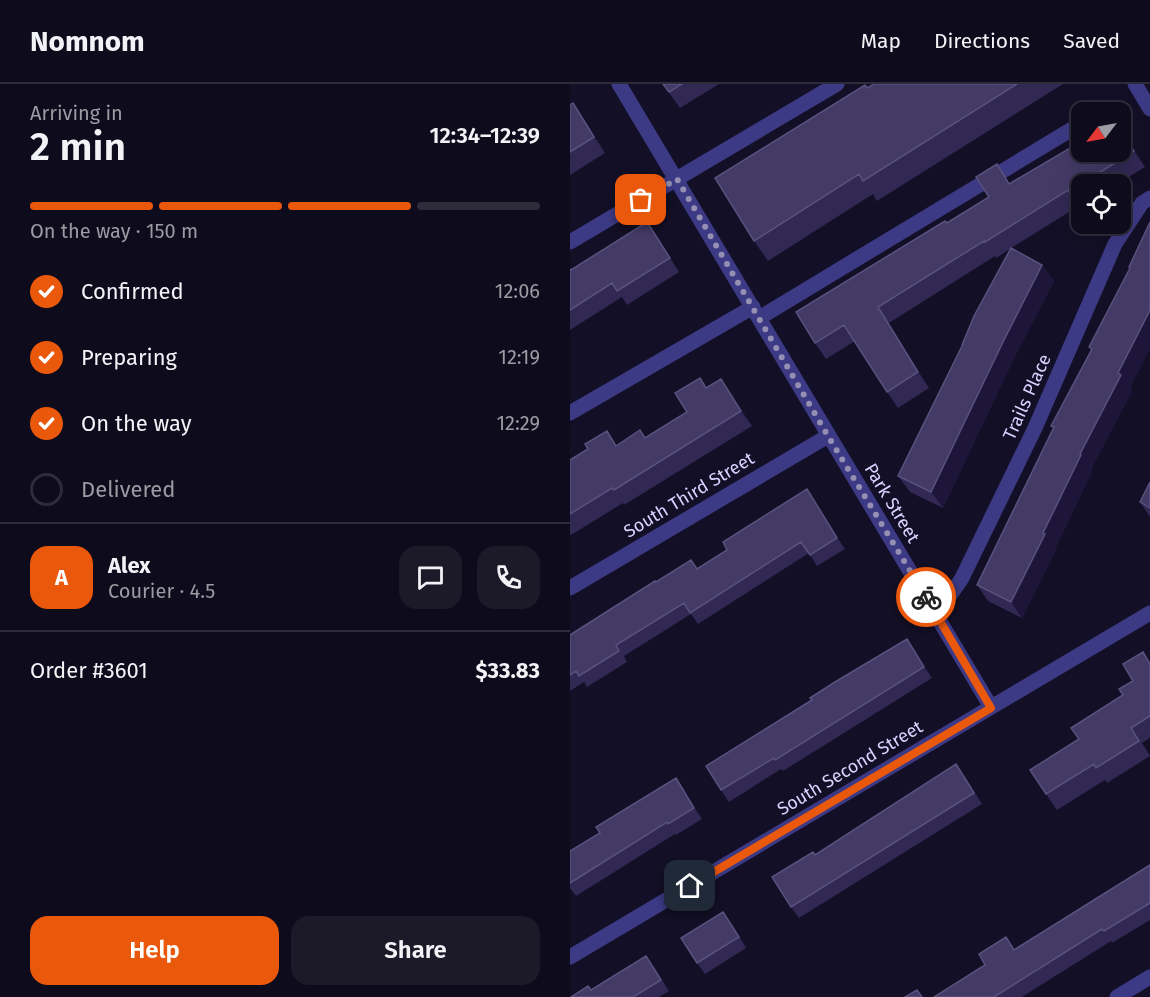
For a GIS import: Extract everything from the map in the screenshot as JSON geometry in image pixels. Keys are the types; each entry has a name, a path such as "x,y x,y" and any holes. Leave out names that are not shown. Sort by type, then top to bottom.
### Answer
{"street":[{"name":"Park Street","path":"619,84 991,708"},
{"path":"570,242 837,84"},
{"path":"1135,84 1150,109"},
{"path":"570,413 756,313 1071,129"},
{"name":"Trails Place","path":"934,610 951,594 962,578 1035,428 1115,244 1142,203 1150,198"},
{"name":"South Third Street","path":"570,588 828,436"},
{"name":"South Second Street","path":"570,957 1150,613"},
{"path":"1116,997 1150,977"}],"building":[{"path":"663,84 682,84 669,92"},
{"path":"874,84 1017,84 863,181 859,174 754,241 715,178 865,85 867,88"},
{"path":"573,103 594,137 570,152 570,105"},
{"path":"1071,147 1071,162 1117,162 1098,174 1071,174 1071,191 1068,190 878,307 918,372 887,392 844,325 815,343 796,312 945,221 947,223 989,197 976,177 997,164 1009,184"},
{"path":"647,222 670,258 617,291 612,283 570,310 570,269"},
{"path":"1150,222 1150,310 1118,373 1121,375 1080,454 1043,533 1045,534 1011,602 977,585 1054,427 1051,426 1092,349 1089,347 1130,268"},
{"path":"1011,248 1042,265 931,492 898,476 963,344 974,316"},
{"path":"700,378 706,388 721,379 741,411 614,490 612,488 570,514 570,460 588,449 585,444 607,431 616,446 640,430 645,438 687,412 675,393"},
{"path":"1150,482 1150,508 1140,502"},
{"path":"807,489 837,538 810,555 801,542 690,613 684,603 616,645 619,651 579,676 576,671 570,675 570,635 691,560 697,569 727,550 723,542"},
{"path":"907,639 924,667 775,760 774,758 721,790 706,766 812,700 810,698 835,682"},
{"path":"1143,652 1150,664 1150,716 1131,728 1139,741 1096,768 1094,764 1046,794 1030,770 1079,739 1071,728 1123,695 1119,689 1133,681 1123,664"},
{"path":"956,764 974,793 791,907 772,877 813,852 815,855"},
{"path":"676,778 694,808 668,824 667,822 570,883 570,851 600,833 596,827"},
{"path":"1150,865 1150,903 1104,931 1102,929 994,997 934,997 985,965 979,954 1006,937 1014,950"},
{"path":"723,912 739,937 697,963 681,938"},
{"path":"646,956 661,980 633,997 571,997 588,986 591,990"},
{"path":"917,990 922,997 905,997"}],"way so far":[{"path":"641,200 677,179 926,597"}],"route":[{"path":"690,886 991,708 926,597"}]}
